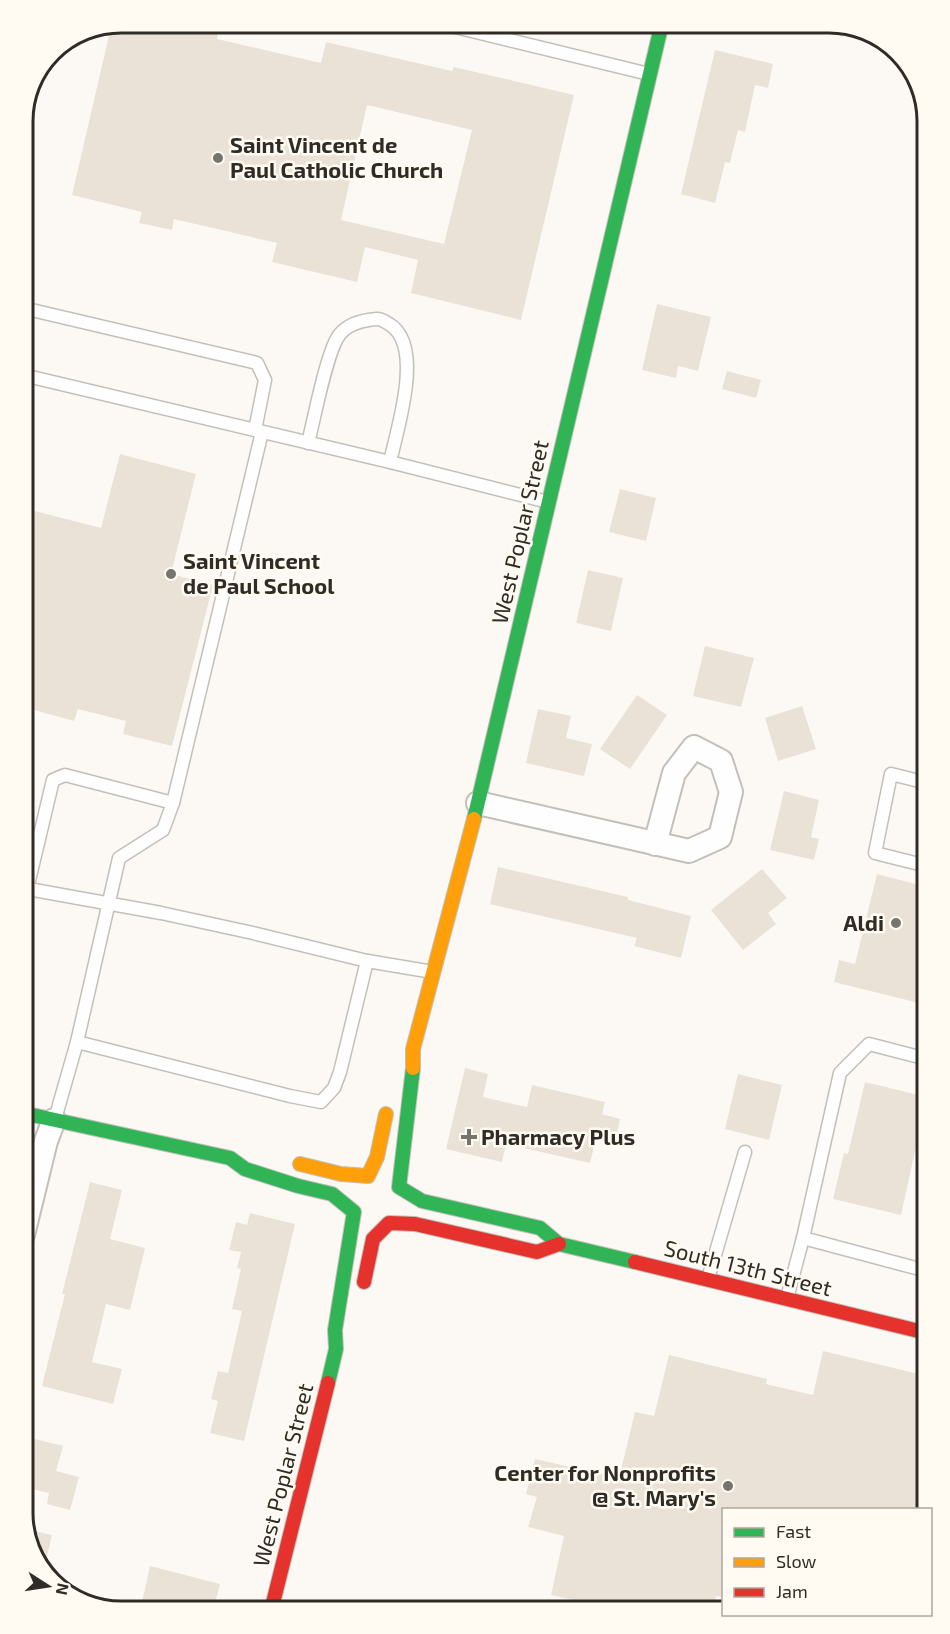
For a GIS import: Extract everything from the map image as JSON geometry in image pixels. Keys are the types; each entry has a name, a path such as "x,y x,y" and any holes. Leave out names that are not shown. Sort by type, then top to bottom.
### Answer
{"street":[{"name":"West Poplar Street","path":"399,1071 413,1049 478,803 660,33"},
{"path":"478,803 655,844 689,851 720,837 731,792 721,761 694,747 674,773 655,844"},
{"name":"West Poplar Street","path":"399,1187 400,1157 414,1070 413,1049"},
{"path":"389,1223 373,1226 358,1219 351,1204 353,1191 368,1176 377,1157 390,1101"},
{"path":"33,1115 230,1158 246,1169 298,1186 332,1194 354,1212"},
{"path":"33,1192 54,1120"},
{"path":"230,1158 243,1154 255,1156"},
{"path":"290,1162 341,1174 386,1176 399,1187 401,1207 373,1239 360,1296"},
{"name":"South 13th Street","path":"399,1187 422,1201 540,1228 559,1244 917,1331"},
{"name":"West Poplar Street","path":"273,1601 313,1448 336,1349 335,1330 354,1212"},
{"name":"South 13th Street","path":"389,1223 415,1224 537,1252 559,1244"},
{"name":"West Poplar Street","path":"336,1349 346,1338 348,1331"}],"lane":[{"path":"480,33 650,74"},
{"path":"33,310 257,363 265,381 258,431 173,803 163,830 119,858 77,1042 54,1120"},
{"path":"308,443 330,354 339,334 358,321 380,319 397,329 405,342 408,360 406,385 390,462"},
{"path":"33,377 549,502"},
{"path":"917,780 891,774 875,853 917,864"},
{"path":"33,858 53,780 65,775 173,803"},
{"path":"33,890 253,933 367,961 434,973"},
{"path":"77,1042 321,1102 334,1088 340,1072 367,961"},
{"path":"787,1299 840,1073 869,1044 917,1056"},
{"path":"708,1280 745,1152"},
{"path":"803,1238 917,1268"}],"building":[{"name":"Saint Vincent de Paul Catholic Church","path":"218,33 217,39 321,63 326,42 452,71 454,67 574,95 521,320 411,293 418,260 365,247 357,282 272,262 277,243 174,219 172,230 139,223 142,212 72,195 110,34","holes":["367,105 472,130 444,244 341,220"]},
{"path":"715,50 773,64 768,88 755,85 745,132 738,130 730,163 725,162 715,203 681,194"},
{"path":"657,304 711,317 698,371 678,366 676,378 642,370"},
{"path":"727,371 761,380 756,398 722,389"},
{"path":"120,454 196,474 171,574 213,585 172,746 123,734 126,721 78,709 74,721 33,710 33,511 101,528"},
{"path":"620,489 656,498 646,541 609,532"},
{"path":"588,570 623,578 611,631 576,623"},
{"path":"705,646 754,658 741,707 693,696"},
{"path":"637,695 667,715 630,769 600,749"},
{"path":"802,706 816,749 778,761 765,718"},
{"path":"538,709 571,716 566,738 592,744 584,776 526,763"},
{"path":"784,791 819,800 811,837 819,839 814,860 770,850"},
{"path":"498,867 628,897 628,900 691,916 681,958 634,946 637,938 490,904"},
{"path":"762,869 787,898 768,913 776,924 743,950 711,910"},
{"name":"Aldi","path":"877,874 917,884 917,1003 834,982 839,960 855,964"},
{"path":"465,1068 488,1074 483,1097 527,1107 532,1085 605,1102 602,1114 620,1119 615,1142 596,1138 590,1163 506,1144 502,1162 446,1149"},
{"path":"738,1074 782,1085 769,1140 725,1129"},
{"path":"865,1082 917,1095 917,1142 901,1215 833,1199 844,1153 848,1154"},
{"path":"90,1182 122,1190 110,1239 145,1248 130,1310 106,1304 92,1362 122,1369 113,1404 42,1386"},
{"path":"250,1213 295,1224 244,1441 210,1433 218,1401 211,1399 218,1371 228,1373 242,1311 232,1309 241,1269 237,1268 241,1252 229,1250 236,1222 247,1225"},
{"name":"Center for Nonprofits @ St. Mary's","path":"823,1351 917,1374 917,1508 722,1508 722,1597 716,1596 715,1601 578,1601 551,1595 564,1536 528,1527 537,1497 526,1494 535,1459 619,1478 635,1412 654,1416 669,1355 767,1379 766,1384 813,1395"},
{"path":"35,1439 63,1446 56,1471 79,1477 70,1510 47,1504 49,1493 33,1489"},
{"path":"35,1531 52,1535 47,1556 42,1552"},
{"path":"150,1566 220,1584 216,1601 142,1601"}],"traffic: fast":[{"path":"474,819 660,33"},
{"path":"413,1068 399,1187 422,1201 540,1228 559,1244 635,1262"},
{"path":"33,1115 230,1158 245,1169 332,1194 354,1212 335,1330 336,1349 328,1383"}],"traffic: slow":[{"path":"413,1068 413,1049 474,819"},
{"path":"300,1164 341,1174 368,1176 377,1157 386,1114"}],"traffic: jam":[{"path":"364,1282 373,1239 389,1223 415,1224 537,1252 559,1244"},
{"path":"635,1262 917,1331"},
{"path":"274,1601 328,1383"}],"place":[{"name":"Saint Vincent de Paul Catholic Church","path":"218,158"},
{"name":"Saint Vincent de Paul School","path":"171,574"},
{"name":"Aldi","path":"896,923"},
{"name":"Pharmacy Plus","path":"469,1137"},
{"name":"Center for Nonprofits @ St. Mary's","path":"728,1486"}]}
